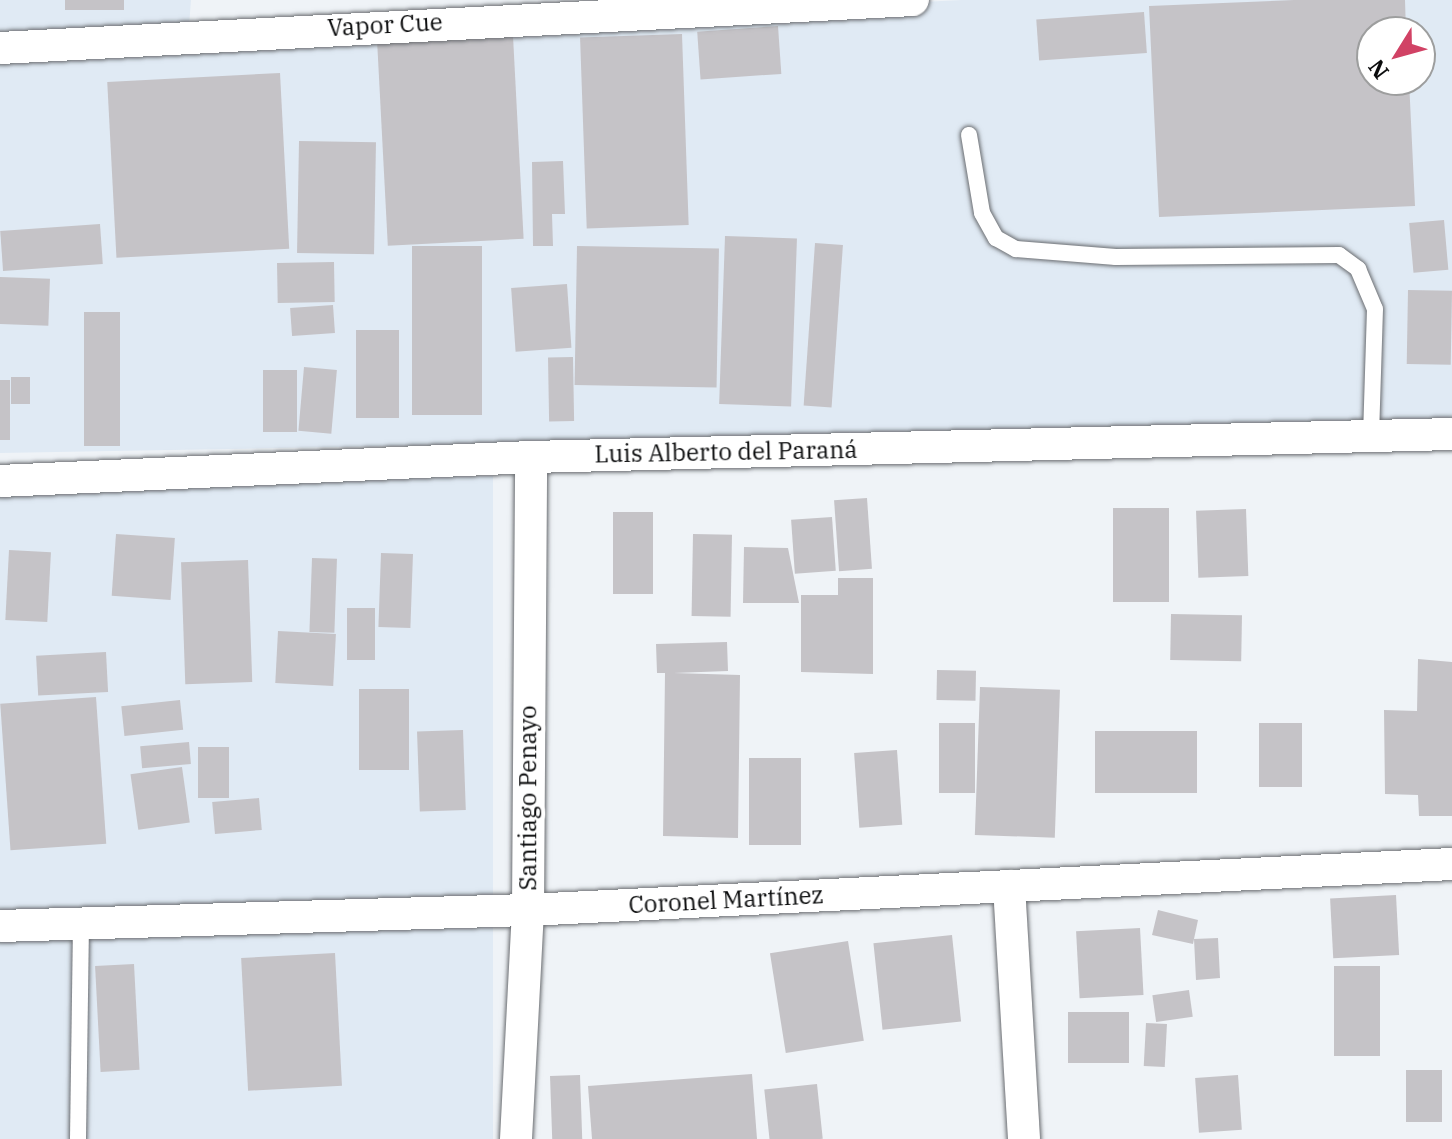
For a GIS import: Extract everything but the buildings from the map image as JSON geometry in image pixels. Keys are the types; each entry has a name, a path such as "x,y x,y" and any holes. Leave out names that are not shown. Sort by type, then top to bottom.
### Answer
{"street":[{"name":"Vapor Cue","path":"0,48 552,8 913,0"},
{"name":"Luis Alberto del Paraná","path":"0,481 531,457 1452,434"},
{"name":"Santiago Penayo","path":"516,1139 528,910 531,457"},
{"name":"Coronel Martínez","path":"0,926 528,910 1452,864"},
{"path":"1009,886 1024,1139"}],"lane":[{"path":"969,135 982,213 996,238 1016,249 1116,257 1339,255 1358,269 1375,309 1371,436"},
{"path":"78,1139 81,923"}],"shaded area":[{"path":"0,0 191,0 188,39 962,0 1452,0 1452,427 0,453"},
{"path":"0,476 493,476 493,1139 0,1139"}]}
